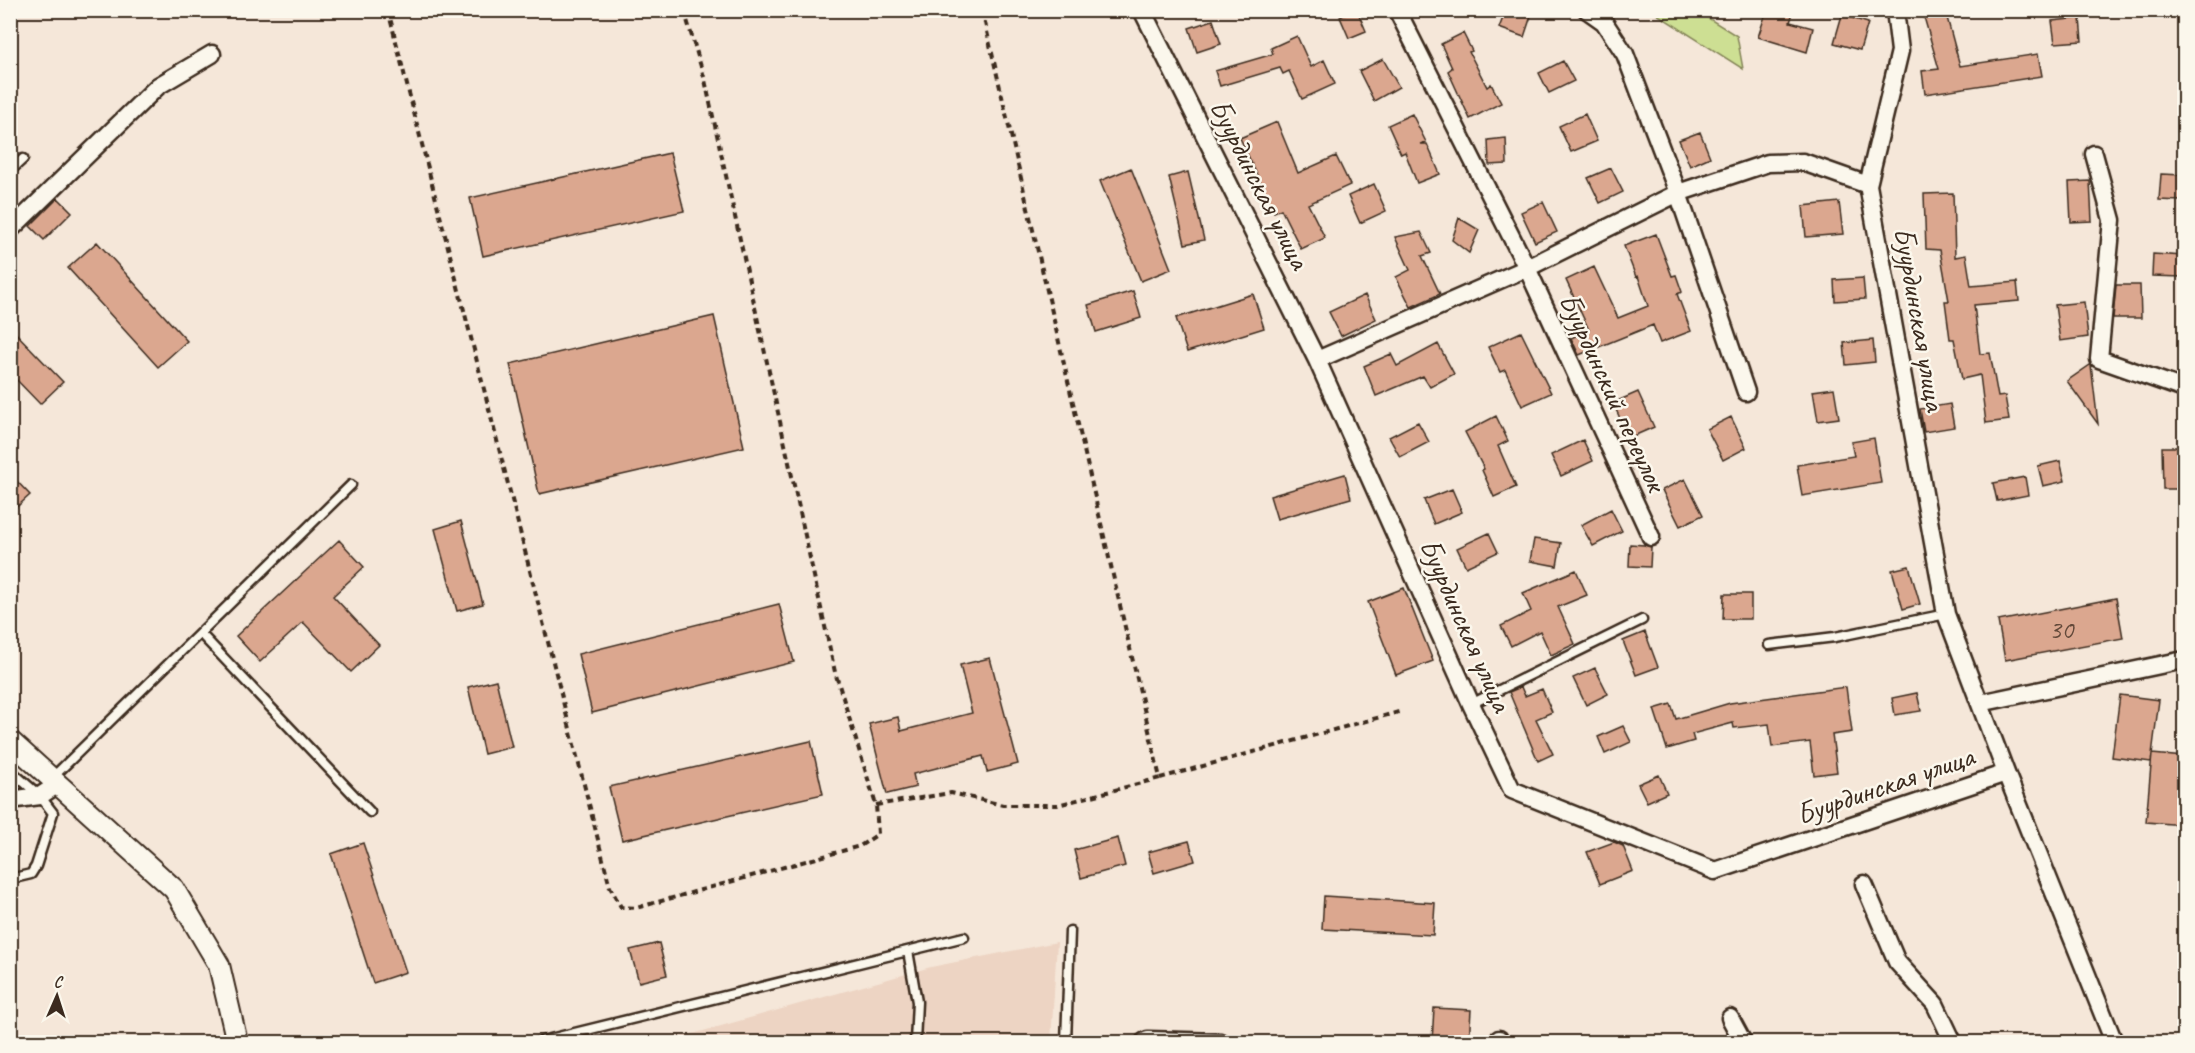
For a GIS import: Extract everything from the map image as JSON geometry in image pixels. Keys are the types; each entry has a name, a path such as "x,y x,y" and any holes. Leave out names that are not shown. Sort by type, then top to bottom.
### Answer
{"street":[{"name":"Буурдинская улица","path":"1142,10 1317,360 1471,704 1512,790 1715,871 2006,773"},
{"name":"Буурдинский переулок","path":"1397,10 1527,268 1651,537"},
{"path":"1587,10 1604,22 1625,54 1678,193 1746,392"},
{"name":"Буурдинская улица","path":"1895,10 1900,51 1868,185 1946,614 2006,773 2114,1042"},
{"path":"10,230 158,86 212,54"},
{"path":"2094,154 2112,220 2099,359 2184,389"},
{"name":"Буурдинский переулок","path":"1317,360 1527,268 1678,193 1768,163 1803,162 1868,185"},
{"path":"1980,703 2184,660"},
{"path":"10,741 174,890 219,965 237,1042"},
{"path":"10,800 40,796 55,781"},
{"path":"1864,884 1897,962 1935,1004 1953,1042"},
{"path":"1730,1018 1743,1042"},
{"path":"1144,1042 1148,1040 1221,1042"}],"lane":[{"path":"10,171 23,159"},
{"path":"55,781 200,633 351,485"},
{"path":"1769,645 1835,637 1946,614"},
{"path":"1471,704 1642,620"},
{"path":"200,633 370,812"},
{"path":"10,771 40,796 53,813 36,866 31,874 10,879"},
{"path":"1066,1042 1070,931"},
{"path":"537,1042 964,937"},
{"path":"908,951 917,1002 915,1042"}],"path":[{"path":"388,10 610,887 621,907 636,908 860,846 878,834 876,805 835,672 705,80 684,10"},
{"path":"982,10 1161,778"},
{"path":"876,805 951,793 1003,805 1058,805 1402,711"}],"shaded area":[{"path":"1057,942 1051,1042 664,1042 931,967"}],"green space":[{"path":"1652,11 1697,11 1737,36 1743,69"}],"building":[{"path":"1355,10 1366,31 1349,38 1340,17"},
{"path":"1506,10 1533,10 1524,37 1499,28"},
{"path":"1767,10 1794,10 1790,22 1813,28 1807,52 1758,37"},
{"path":"1922,10 1945,10 1960,66 2038,54 2042,76 1925,94 1922,71 1939,69"},
{"path":"1842,15 1868,23 1860,50 1834,43"},
{"path":"2080,18 2082,41 2055,43 2052,21"},
{"path":"1213,20 1221,44 1197,52 1189,28"},
{"path":"1463,33 1472,51 1469,52 1487,87 1491,84 1501,103 1470,119 1448,71 1452,68 1441,44"},
{"path":"1297,36 1311,67 1324,60 1335,84 1302,99 1289,71 1283,74 1280,68 1220,86 1215,71 1273,54 1271,48"},
{"path":"1383,59 1399,87 1374,101 1359,71"},
{"path":"1563,61 1574,81 1549,93 1539,73"},
{"path":"1412,114 1426,142 1420,144 1427,144 1440,174 1417,183 1405,152 1401,154 1388,125"},
{"path":"1585,114 1597,141 1571,152 1559,126"},
{"path":"1277,122 1298,173 1336,156 1350,185 1308,204 1325,238 1301,249 1281,209 1274,212 1240,138"},
{"path":"1700,132 1710,157 1690,166 1679,140"},
{"path":"1506,138 1507,164 1489,165 1488,140"},
{"path":"670,153 684,211 483,256 470,198"},
{"path":"1131,168 1171,269 1141,281 1100,181"},
{"path":"1611,168 1623,192 1600,203 1588,178"},
{"path":"1188,172 1204,240 1185,244 1169,177"},
{"path":"2161,174 2183,175 2181,201 2159,200"},
{"path":"2090,181 2092,221 2071,222 2069,182"},
{"path":"1374,184 1386,211 1360,223 1348,196"},
{"path":"1953,193 1955,257 1966,255 1971,286 2017,282 2019,301 1974,305 1980,354 1990,353 1998,397 2005,396 2009,420 1986,423 1980,375 1962,379 1954,339 1950,339 1945,301 1949,301 1940,250 1926,249 1924,194"},
{"path":"58,198 72,212 44,240 30,226"},
{"path":"1543,202 1557,232 1535,242 1521,212"},
{"path":"1839,202 1843,234 1806,237 1803,206"},
{"path":"1459,218 1479,230 1469,253 1452,240"},
{"path":"1421,232 1431,253 1422,256 1440,294 1411,307 1396,277 1410,270 1395,237"},
{"path":"1656,234 1672,276 1676,275 1682,292 1677,294 1691,331 1660,343 1653,325 1579,355 1571,338 1589,330 1566,280 1594,267 1618,318 1648,306 1638,276 1636,277 1624,246"},
{"path":"97,242 187,341 158,367 68,268"},
{"path":"2153,254 2184,256 2183,277 2152,276"},
{"path":"1863,278 1865,299 1835,301 1834,280"},
{"path":"2116,285 2140,285 2141,318 2113,318"},
{"path":"1133,291 1141,318 1096,332 1088,305"},
{"path":"1253,294 1264,328 1187,352 1176,318"},
{"path":"1365,295 1376,319 1341,336 1329,312"},
{"path":"2084,302 2088,337 2060,341 2055,305"},
{"path":"714,316 744,447 539,494 510,364"},
{"path":"10,327 63,382 40,404 10,373"},
{"path":"1521,332 1551,393 1522,406 1505,370 1500,372 1488,347"},
{"path":"1873,340 1875,362 1846,365 1844,343"},
{"path":"1438,344 1454,374 1430,387 1423,376 1376,396 1364,366 1391,354 1397,366"},
{"path":"2091,365 2098,424 2067,381"},
{"path":"1834,388 1839,418 1818,421 1813,391"},
{"path":"1638,392 1654,427 1629,438 1613,403"},
{"path":"1950,404 1954,427 1924,432 1920,409"},
{"path":"1496,416 1508,441 1498,446 1516,487 1494,497 1482,470 1484,469 1465,432"},
{"path":"1731,417 1746,448 1723,460 1707,429"},
{"path":"1418,422 1429,442 1400,457 1389,437"},
{"path":"1874,438 1881,483 1802,496 1797,465 1854,456 1851,442"},
{"path":"1583,440 1593,461 1561,476 1551,455"},
{"path":"2162,447 2184,447 2184,489 2163,489"},
{"path":"2060,461 2065,481 2043,486 2038,466"},
{"path":"10,474 30,495 10,513"},
{"path":"1345,474 1351,498 1277,519 1270,496"},
{"path":"2025,477 2028,495 1997,501 1993,483"},
{"path":"1685,479 1703,515 1680,526 1662,490"},
{"path":"1452,489 1462,512 1434,524 1424,500"},
{"path":"1611,509 1622,531 1593,546 1581,525"},
{"path":"461,521 483,604 457,611 435,529"},
{"path":"1489,533 1498,552 1466,567 1457,548"},
{"path":"1534,539 1561,543 1557,566 1530,561"},
{"path":"339,540 364,567 333,596 379,645 351,672 303,622 260,662 236,636"},
{"path":"1630,544 1651,547 1650,567 1629,566"},
{"path":"1909,566 1920,604 1903,609 1892,570"},
{"path":"1576,570 1587,595 1558,607 1575,644 1551,655 1540,631 1511,646 1501,626 1531,611 1523,593"},
{"path":"1404,588 1433,661 1396,675 1368,602"},
{"path":"1724,594 1751,594 1751,619 1723,619"},
{"path":"2116,598 2123,638 2005,660 1998,621"},
{"path":"779,604 794,662 592,713 578,654"},
{"path":"1645,632 1658,667 1636,675 1623,641"},
{"path":"990,658 1018,764 987,772 983,756 913,774 916,787 887,794 869,724 898,717 901,731 972,713 960,665"},
{"path":"1595,668 1608,694 1586,705 1573,678"},
{"path":"496,680 512,747 484,754 468,687"},
{"path":"1521,687 1525,696 1542,689 1552,712 1536,719 1553,754 1538,761 1509,692"},
{"path":"1846,687 1852,732 1832,735 1837,772 1814,775 1810,742 1772,747 1769,724 1734,728 1733,723 1692,734 1694,741 1667,749 1654,709 1671,704 1676,719 1730,703"},
{"path":"1917,693 1921,711 1895,715 1892,698"},
{"path":"2120,695 2159,700 2151,762 2112,757"},
{"path":"1623,726 1631,742 1605,754 1598,737"},
{"path":"811,741 823,794 622,840 609,787"},
{"path":"2152,754 2184,757 2184,825 2146,822"},
{"path":"1659,775 1667,793 1647,802 1638,784"},
{"path":"1118,838 1125,866 1081,878 1074,850"},
{"path":"1189,841 1195,861 1154,873 1148,852"},
{"path":"1614,842 1623,846 1633,871 1600,884 1587,852"},
{"path":"363,843 406,972 373,983 331,854"},
{"path":"1324,896 1435,903 1433,935 1322,929"},
{"path":"659,943 667,975 639,982 630,950"},
{"path":"1434,1008 1471,1010 1469,1042 1432,1042"}]}
